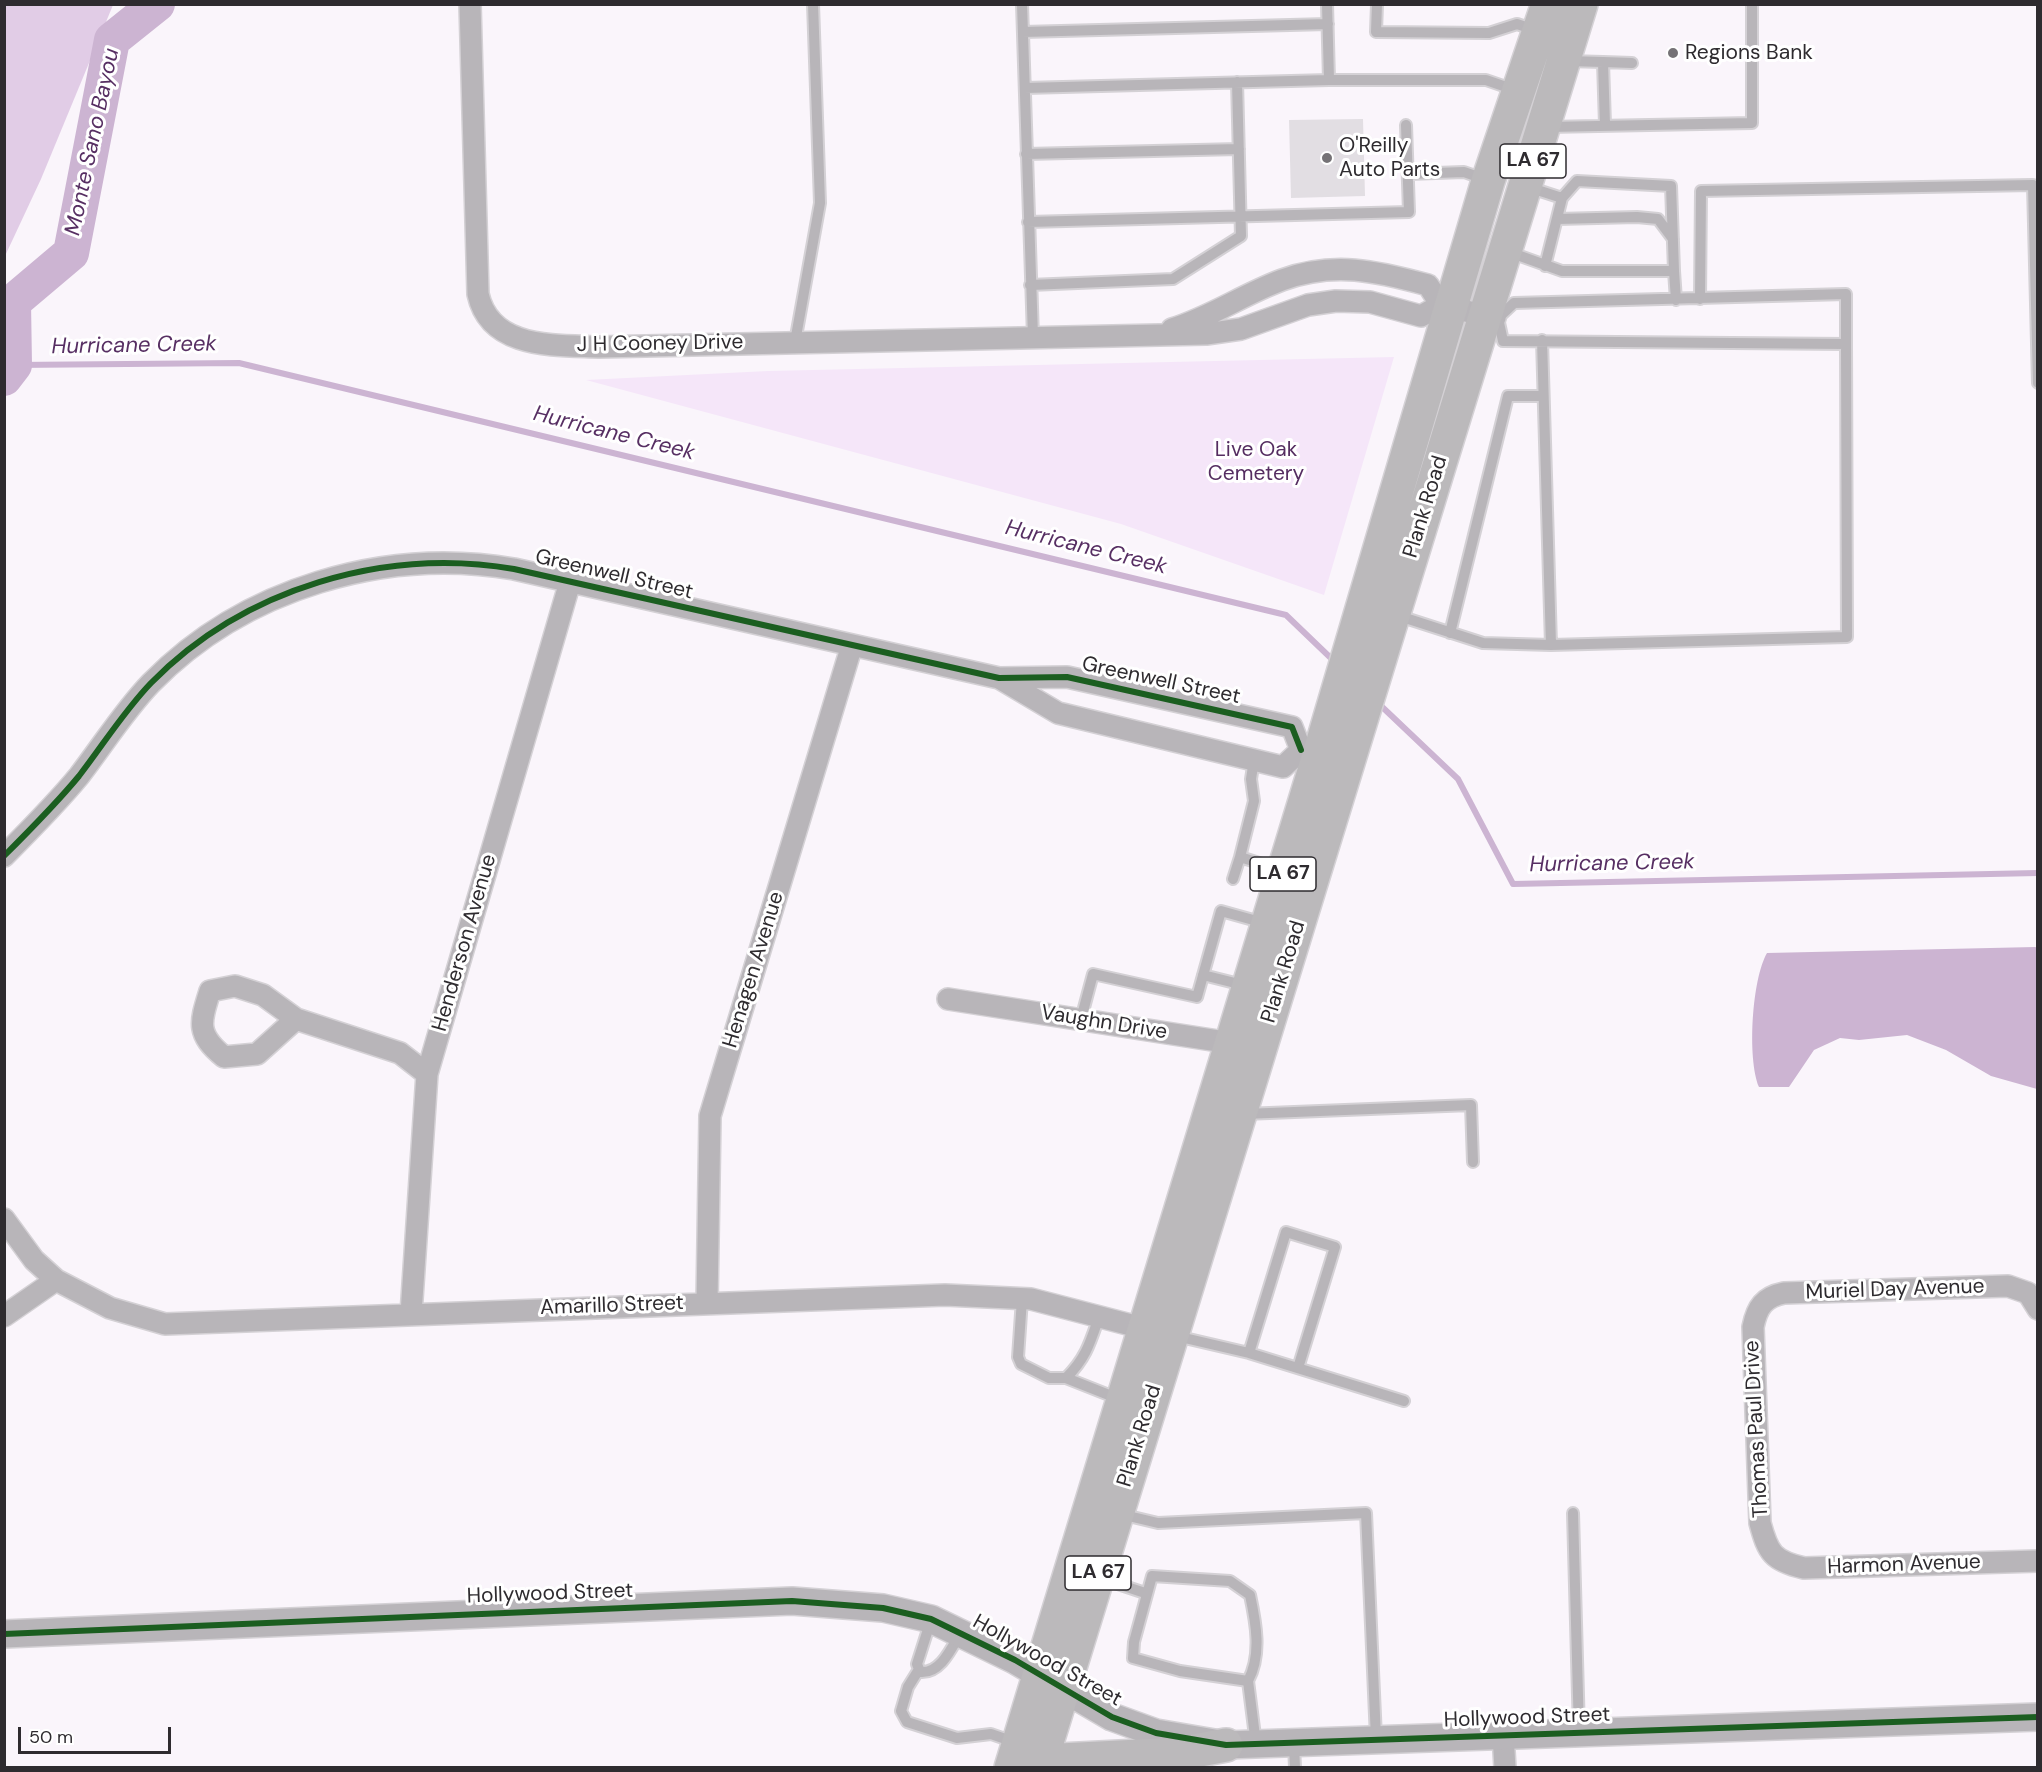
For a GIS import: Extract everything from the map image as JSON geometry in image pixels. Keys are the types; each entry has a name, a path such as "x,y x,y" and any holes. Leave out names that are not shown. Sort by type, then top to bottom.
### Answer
{"main road":[{"name":"Plank Road","path":"1052,1680 1097,1577 1116,1513 1158,1332 1246,1045 1323,756 1334,704 1378,627 1491,317 1505,251 1581,4"},
{"name":"Plank Road","path":"1028,1761 1052,1680 1122,1400 1158,1332 1239,1115 1246,1045 1248,987 1284,871 1323,756 1365,711 1378,627 1445,306 1543,18"},
{"path":"1028,1761 1142,1761 1241,1745"}],"street":[{"name":"J H Cooney Drive","path":"470,4 478,294 484,313 497,329 517,338 598,347 795,342 1033,337 1157,334 1230,332 1308,305 1336,301 1370,302 1421,316 1445,306 1428,285 1377,271 1328,270 1281,280 1197,321 1157,334"},
{"path":"1445,306 1491,317"},
{"name":"Greenwell Street","path":"4,856 77,777 151,683 200,642 260,605 299,589 385,567 430,562 485,564 999,678 1067,677 1292,727 1323,756"},
{"name":"Henderson Avenue","path":"411,1314 428,1074 570,582"},
{"name":"Henagen Avenue","path":"707,1303 710,1116 852,645"},
{"name":"Greenwell Street","path":"999,678 1058,713 1283,767 1323,756"},
{"name":"Vaughn Drive","path":"948,999 1246,1045"},
{"path":"296,1019 400,1053 428,1074"},
{"name":"Amarillo Street","path":"4,1219 34,1260 56,1280 110,1308 165,1324 945,1295 1022,1299 1158,1332"},
{"path":"4,1316 56,1280"},
{"name":"Muriel Day Avenue","path":"1764,1301 1784,1293 2008,1286 2033,1301"},
{"name":"Thomas Paul Drive","path":"1764,1301 1756,1312 1753,1327 1760,1523 1765,1542 1773,1556"},
{"name":"Harmon Avenue","path":"1773,1556 1789,1565 1804,1568 2037,1561"},
{"name":"Hollywood Street","path":"4,1634 792,1601 882,1608 931,1619 961,1632 1052,1680 1092,1706 1143,1729 1295,1755 1376,1740 2037,1717"},
{"path":"1503,1735 1505,1767"}],"lane":[{"path":"795,342 820,203 813,4"},
{"path":"1022,4 1033,337"},
{"path":"1327,4 1329,80"},
{"path":"1377,4 1376,32 1489,33 1543,18"},
{"path":"1544,127 1752,123 1752,4"},
{"path":"1023,32 1328,24"},
{"path":"1564,60 1632,63"},
{"path":"1603,62 1605,125"},
{"path":"1024,88 1329,80 1486,80 1518,91"},
{"path":"1030,285 1173,279 1241,236 1237,82"},
{"path":"1028,222 1409,212 1406,125"},
{"path":"1026,154 1239,149"},
{"path":"1408,174 1464,171 1488,181"},
{"path":"1545,266 1562,198 1577,181 1671,186 1676,300"},
{"path":"1700,299 1701,190 2032,185 2037,384"},
{"path":"1526,186 1562,198"},
{"path":"1557,219 1637,217 1658,219 1673,239"},
{"path":"1505,251 1563,271 1674,271"},
{"path":"1378,627 1450,633 1483,643 1551,645 1847,637 1846,294 1514,303 1491,317 1503,341 1846,344"},
{"path":"1542,340 1551,645"},
{"path":"1450,633 1508,396 1543,396"},
{"path":"1233,879 1254,801 1251,779 1254,760"},
{"path":"1240,857 1284,871"},
{"path":"1081,1018 1093,974 1197,997 1221,911 1268,924"},
{"path":"1203,975 1248,987"},
{"path":"1239,1115 1471,1105 1473,1162"},
{"path":"1249,1353 1286,1232 1335,1247 1298,1368"},
{"path":"1022,1299 1018,1357 1021,1364 1049,1378 1066,1378 1122,1400"},
{"path":"1066,1378 1086,1355 1099,1317"},
{"path":"1158,1332 1249,1353 1404,1401"},
{"path":"1116,1513 1158,1523 1366,1513 1376,1740"},
{"path":"1573,1513 1579,1732"},
{"path":"1241,1745 1248,1681 1255,1668 1256,1624 1250,1595 1230,1581 1152,1576 1145,1593 1134,1641 1133,1659 1180,1671 1248,1681"},
{"path":"1097,1577 1145,1593"},
{"path":"931,1619 917,1664 918,1671 908,1687 901,1711 907,1722 957,1738 991,1734 1028,1761"},
{"path":"918,1671 924,1673 943,1662 961,1632"}],"green space":[{"name":"Live Oak Cemetery","path":"1394,357 1324,595 1121,524 586,380 768,371"}],"shaded area":[{"path":"5,4 113,5 41,179 5,256"},
{"path":"2038,948 2037,1089 1991,1076 1946,1050 1907,1035 1859,1040 1840,1038 1814,1050 1789,1087 1759,1087 1753,1057 1753,1019 1758,981 1767,953"}],"building":[{"name":"O'Reilly Auto Parts","path":"1363,119 1365,196 1291,198 1289,120"}],"waterway":[{"name":"Monte Sano Bayou","path":"4,378 14,365 13,302 71,253 112,40 157,4"},
{"name":"Hurricane Creek","path":"14,365 239,363 1286,615 1336,663"},
{"name":"Hurricane Creek","path":"1378,703 1458,779 1513,884 2038,873"}],"cycle path":[{"path":"4,856 70,786 141,694 188,650 229,622 273,599 319,582 367,570 416,564 465,564 514,569 999,678 1067,677 1292,727 1301,750"},
{"path":"4,1634 792,1601 883,1608 931,1619 1015,1660 1112,1717 1156,1733 1226,1745 2038,1717"}],"place":[{"name":"Regions Bank","path":"1673,53"},
{"name":"O'Reilly Auto Parts","path":"1327,158"}]}
